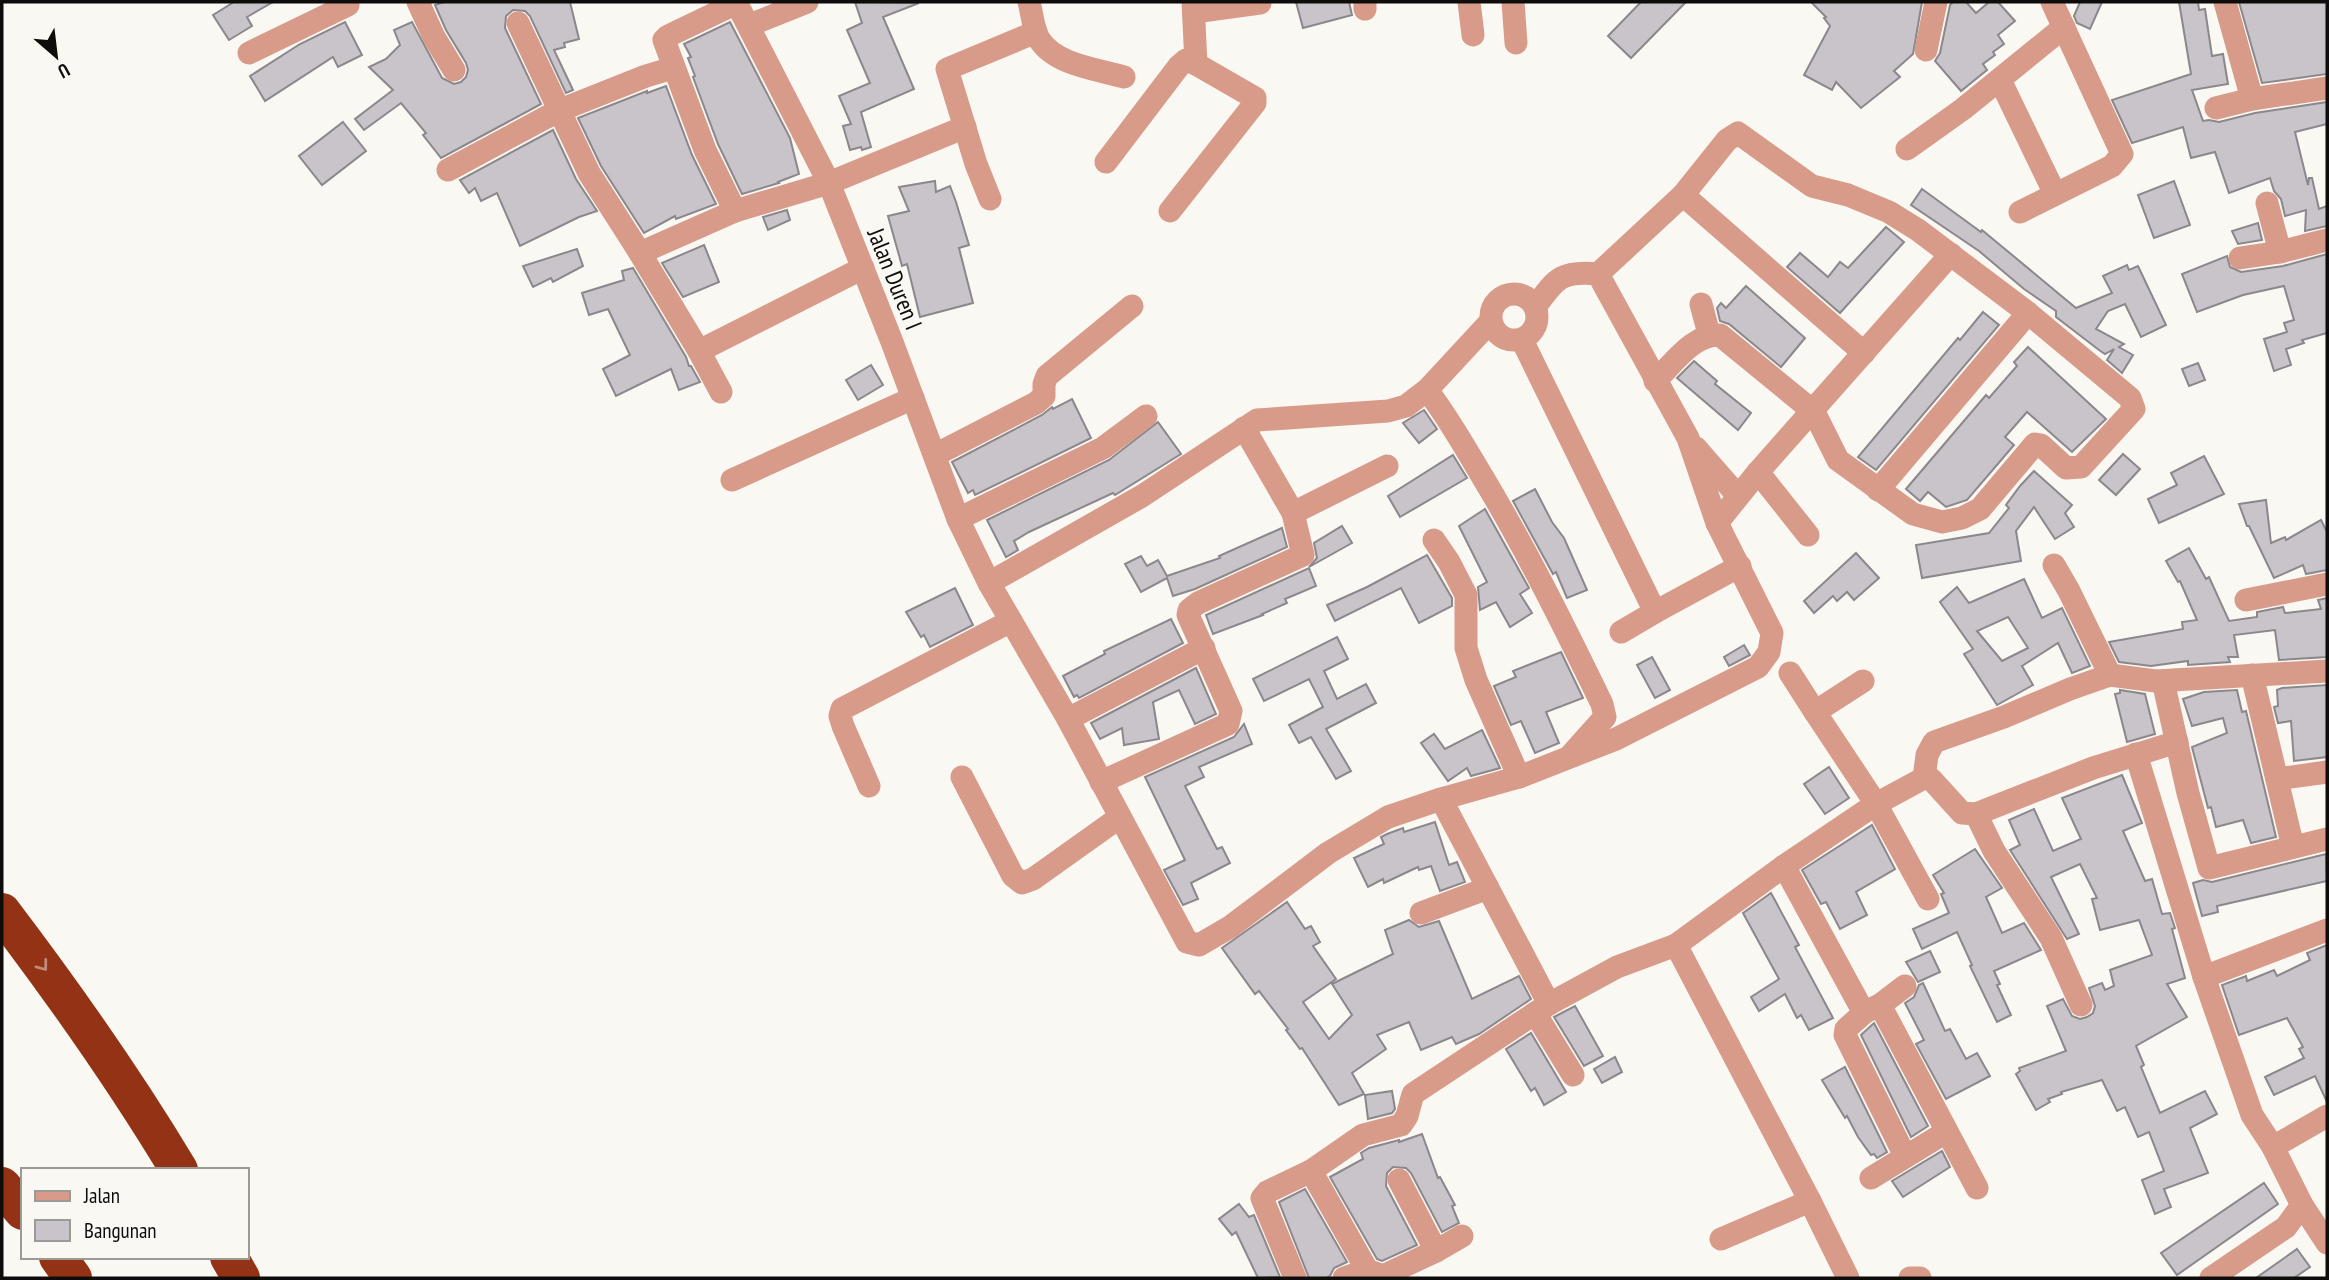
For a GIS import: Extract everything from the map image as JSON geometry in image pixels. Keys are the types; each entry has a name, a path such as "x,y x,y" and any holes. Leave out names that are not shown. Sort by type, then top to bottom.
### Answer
{"highway":[{"path":"2,912 49,974 118,1074 178,1168"},
{"path":"2,1186 21,1209"},
{"path":"59,1259 73,1278"},
{"path":"230,1259 240,1278"}],"street":[{"path":"418,2 434,37 454,70"},
{"path":"735,211 705,150 673,68 665,38 736,2"},
{"name":"Jalan Duren I","path":"736,2 829,183 914,398 958,519 989,583 1068,719 1187,942 1199,946 1230,927 1328,853 1388,817 1441,799"},
{"path":"750,25 807,2"},
{"path":"1029,2 1037,32 1046,47 1059,57 1124,77"},
{"path":"1469,2 1473,35"},
{"path":"1513,2 1516,43"},
{"path":"1926,50 1936,2"},
{"path":"2020,212 2112,166 2122,154 2052,2"},
{"path":"2225,2 2252,99"},
{"path":"250,53 349,3"},
{"path":"1196,64 1194,7 1260,4"},
{"path":"518,23 589,173 699,351 720,392"},
{"path":"1908,149 2000,80 2064,27"},
{"path":"990,199 947,69 1037,32"},
{"path":"1106,162 1179,66 1186,61 1255,98 1170,211"},
{"path":"448,170 558,111 673,68"},
{"path":"2000,80 2055,194"},
{"path":"2216,107 2327,88"},
{"path":"640,253 735,211 829,183 965,127"},
{"path":"1598,275 1683,195 1727,140 1738,133 1812,186 1849,195 1889,212 1951,254 2028,313 2130,398 2134,409 2081,467 2066,468 2041,445 2035,444 1980,509 1962,518 1942,522 1913,514 1838,460 1814,412 1720,335 1709,334 1699,338 1655,381"},
{"path":"1683,195 1864,353"},
{"path":"2267,203 2280,252"},
{"path":"2240,258 2280,252 2327,240"},
{"path":"1717,523 1758,472 1814,412 1951,254"},
{"path":"699,351 863,268"},
{"path":"1535,307 1554,282 1566,275 1578,271 1598,275"},
{"path":"1598,275 1688,438 1738,496"},
{"path":"1511,294 1529,299 1535,307 1537,320 1533,332 1522,340 1508,340 1496,334 1490,322 1495,303 1511,294"},
{"path":"1701,304 1709,334"},
{"path":"935,455 1035,403 1044,396 1047,376 1132,306"},
{"path":"1878,490 2028,313"},
{"path":"989,583 1142,496 1257,420 1388,411 1406,406 1427,390 1490,322"},
{"path":"1522,340 1655,612"},
{"path":"1427,390 1443,410 1495,497 1556,608 1602,704 1605,717 1569,758"},
{"path":"732,480 914,398"},
{"path":"958,519 1103,448 1146,416"},
{"path":"1101,782 1228,724 1231,711 1188,615 1189,610 1198,603 1303,555 1293,513 1244,428"},
{"path":"1573,1075 1488,888 1441,799 1519,777 1616,739 1758,667 1769,652 1772,633 1717,523 1688,438"},
{"path":"1293,513 1387,466"},
{"path":"1758,472 1808,535"},
{"path":"1434,540 1466,595 1466,648 1476,680 1519,777"},
{"path":"1621,632 1740,565"},
{"path":"2054,565 2109,675"},
{"path":"2246,600 2327,584"},
{"path":"869,786 843,726 840,716 842,709 1011,621"},
{"path":"1068,719 1204,648"},
{"path":"1924,778 1927,755 1934,742 2109,675 2164,681 2327,671"},
{"path":"1790,673 1876,804 1928,899"},
{"path":"2252,675 2293,847"},
{"path":"1815,712 1863,681"},
{"path":"2164,681 2188,793 2209,868 2327,839"},
{"path":"1295,1278 1262,1198 1273,1187 1311,1171 1363,1135 1401,1125 1407,1116 1413,1094 1542,1008 1616,967 1675,946 1784,866 1876,804 1924,778 1930,779 1962,813 1976,814 2092,768 2177,742"},
{"path":"2136,754 2204,977 2252,1115 2273,1147 2302,1205 2327,1243"},
{"path":"2277,779 2327,772"},
{"path":"962,777 1013,876 1022,883 1120,817"},
{"path":"1976,814 1994,851 2051,938 2081,1005"},
{"path":"1784,866 1978,1188"},
{"path":"1421,913 1488,888"},
{"path":"2204,977 2327,930"},
{"path":"1675,946 1848,1278"},
{"path":"1905,986 1846,1029 1845,1035 1905,1156"},
{"path":"2273,1147 2327,1116"},
{"path":"1871,1178 1946,1132"},
{"path":"1311,1171 1367,1270"},
{"path":"1399,1180 1436,1251"},
{"path":"1721,1239 1810,1201"},
{"path":"2211,1278 2286,1227 2302,1205"},
{"path":"1344,1278 1367,1270 1383,1276 1462,1236"},
{"path":"1910,1278 1920,1278"}],"building":[{"path":"234,2 273,2 247,17 252,26 229,40 213,15"},
{"path":"444,2 570,2 579,39 564,43 565,47 554,50 573,90 566,93 530,16 525,11 513,10 506,16 505,28 541,104 441,158 423,135 426,133 401,103 364,130 355,119 393,90 369,67 386,59 400,45 394,30 412,22 442,78 454,84 466,77 466,63 435,5"},
{"path":"855,2 919,3 883,17 914,89 861,112 871,147 862,150 861,147 850,150 843,126 851,124 839,96 870,83 847,30 862,23"},
{"path":"1296,2 1349,2 1352,15 1303,28"},
{"path":"1641,2 1686,2 1631,58 1608,36"},
{"path":"1811,2 1922,2 1913,54 1894,71 1900,77 1861,108 1836,82 1832,90 1804,75 1830,26 1824,18 1826,17"},
{"path":"1953,2 1966,2 1976,13 1989,2 1998,2 2015,21 1998,35 2004,44 1983,64 1987,70 1961,91 1935,61 1940,53 1950,5"},
{"path":"2080,2 2102,2 2090,29 2077,23 2074,16"},
{"path":"2179,2 2198,2 2199,10 2205,9 2212,56 2223,54 2228,84 2192,90 2203,121 2219,122 2255,113 2327,102 2327,124 2295,132 2308,185 2309,178 2312,178 2319,209 2327,206 2327,226 2305,231 2306,210 2285,216 2281,199 2274,191 2270,178 2229,193 2215,152 2191,158 2183,127 2132,143 2112,100 2191,74"},
{"path":"2239,2 2327,2 2327,74 2262,83"},
{"path":"345,22 362,55 338,67 333,57 265,101 250,76 300,44"},
{"path":"730,22 790,138 799,174 742,194 718,144 693,77 695,76 688,58 691,57 684,44"},
{"path":"666,86 692,155 716,204 676,219 675,216 644,233 601,166 578,118"},
{"path":"343,122 366,151 322,185 299,156"},
{"path":"553,130 576,179 597,211 520,246 497,193 481,201 475,188 469,193 460,180"},
{"path":"935,181 936,192 950,186 956,202 969,245 959,248 973,303 920,317 907,264 902,266 888,216 909,211 899,187"},
{"path":"2174,181 2190,225 2154,238 2138,195"},
{"path":"1922,189 1981,232 1982,230 2076,308 2112,293 2103,276 2127,265 2129,270 2138,266 2166,325 2141,337 2125,304 2108,311 2096,329 2124,344 2119,347 2133,355 2122,373 2107,360 2114,349 2105,354 2099,350 2056,317 2056,311 2024,289 1979,251 1911,205"},
{"path":"787,210 790,220 768,230 763,217"},
{"path":"2258,223 2262,240 2238,244 2232,231"},
{"path":"1886,227 1904,242 1840,313 1787,267 1800,253 1828,277 1840,262 1848,268"},
{"path":"704,245 719,282 683,297 662,263"},
{"path":"577,249 583,266 553,282 551,278 533,287 523,266"},
{"path":"2327,254 2327,333 2302,340 2304,343 2286,349 2291,365 2274,371 2264,339 2287,332 2284,323 2294,320 2284,286 2243,295 2197,312 2182,274 2227,256 2230,267 2241,272 2283,266"},
{"path":"633,268 700,382 679,390 671,369 616,396 603,369 630,355 608,309 589,315 582,293 624,280 622,271"},
{"path":"1746,286 1805,338 1781,367 1729,324 1720,321 1717,308 1721,303 1726,308"},
{"path":"1983,312 1999,325 1876,470 1858,457 1958,338 1960,340"},
{"path":"2028,347 2106,419 2072,452 2027,412 2005,437 2014,445 1967,500 1946,507 1928,492 1920,501 1906,489 1986,395 1989,398 2017,366 2014,362"},
{"path":"1694,361 1717,381 1715,384 1751,413 1738,430 1677,378"},
{"path":"2198,363 2205,380 2189,386 2182,369"},
{"path":"871,365 883,385 858,400 846,380"},
{"path":"1072,399 1091,438 975,495 973,490 968,493 952,462 1042,415 1052,407 1053,409"},
{"path":"1424,410 1437,429 1419,443 1403,423"},
{"path":"1158,422 1181,454 1115,495 1113,493 1029,532 1014,541 1018,550 1006,557 987,520 1109,460"},
{"path":"2123,454 2140,469 2116,495 2099,480"},
{"path":"1453,455 1467,478 1400,517 1388,496"},
{"path":"2204,456 2224,494 2159,523 2148,499 2177,485 2171,473"},
{"path":"2034,471 2072,505 2065,513 2074,527 2055,539 2034,507 2016,531 2021,561 1922,578 1916,545 1989,533 2009,508 2006,505"},
{"path":"1535,489 1552,522 1564,538 1587,590 1567,598 1556,572 1553,574 1513,501"},
{"path":"2266,500 2271,543 2285,537 2286,540 2321,520 2327,532 2327,570 2306,574 2303,565 2274,578 2247,526 2239,504"},
{"path":"1485,509 1529,588 1520,594 1532,613 1510,627 1496,602 1480,610 1478,587 1487,582 1459,526"},
{"path":"1342,526 1352,543 1309,567 1317,558 1314,543"},
{"path":"1282,528 1287,547 1195,589 1173,596 1167,578 1141,592 1125,564 1141,556 1147,566 1158,560 1167,576 1220,558 1219,556"},
{"path":"2189,548 2206,579 2209,577 2229,621 2257,617 2257,612 2283,607 2285,613 2321,609 2318,600 2327,598 2327,657 2279,660 2275,630 2234,635 2238,657 2228,657 2230,662 2188,665 2188,661 2151,666 2119,662 2109,642 2183,629 2182,622 2197,620 2180,581 2178,582 2166,561"},
{"path":"1856,553 1879,578 1854,600 1847,592 1837,601 1833,596 1814,613 1804,601"},
{"path":"1427,555 1452,598 1452,606 1419,623 1401,588 1335,621 1327,605"},
{"path":"1309,568 1316,586 1285,599 1287,603 1263,615 1213,634 1206,615"},
{"path":"2024,579 2042,618 2062,608 2090,666 2072,673 2058,643 2022,666 2033,685 1997,705 1964,654 1973,649 1940,602 1957,587 1969,603","holes":["2008,617 2028,648 2002,661 1977,631"]},
{"path":"955,588 973,625 930,647 906,612"},
{"path":"1171,619 1183,643 1079,698 1077,695 1074,697 1063,676 1105,654 1104,651"},
{"path":"1337,637 1348,659 1324,671 1337,699 1366,684 1376,703 1326,729 1351,771 1336,779 1311,737 1299,743 1289,725 1323,707 1309,679 1264,701 1253,679"},
{"path":"1744,645 1750,655 1729,666 1724,657"},
{"path":"1561,652 1583,698 1546,712 1559,743 1535,753 1521,721 1511,725 1494,686 1516,677 1513,671"},
{"path":"1652,657 1670,690 1655,698 1637,665"},
{"path":"1196,668 1216,714 1195,724 1179,690 1153,702 1159,739 1124,745 1122,728 1100,739 1091,723"},
{"path":"2327,685 2327,757 2294,761 2291,721 2278,723 2274,707 2278,706 2277,690"},
{"path":"2120,690 2145,694 2155,734 2127,742 2115,694 2120,693"},
{"path":"2237,690 2242,712 2246,711 2276,837 2251,843 2243,820 2216,827 2211,807 2208,808 2192,747 2227,733 2223,718 2192,726 2183,699 2204,692"},
{"path":"1244,724 1252,744 1199,767 1204,777 1185,786 1217,849 1222,847 1230,863 1191,883 1198,899 1183,905 1164,870 1185,860 1145,777 1234,737"},
{"path":"1482,730 1500,768 1471,776 1467,768 1448,781 1421,743 1434,734 1445,749"},
{"path":"1829,767 1849,798 1825,814 1804,784"},
{"path":"2122,775 2142,823 2123,831 2145,881 2152,879 2162,914 2170,913 2185,978 2167,984 2187,1017 2136,1046 2144,1065 2141,1067 2160,1113 2205,1091 2217,1114 2190,1128 2208,1173 2164,1189 2171,1207 2155,1214 2142,1180 2164,1171 2149,1132 2138,1137 2125,1107 2117,1111 2102,1080 2061,1092 2062,1094 2048,1099 2050,1102 2036,1110 2016,1074 2020,1071 2019,1068 2066,1051 2047,1006 2063,999 2072,1016 2080,1019 2087,1017 2093,1013 2095,1006 2089,988 2102,983 2105,990 2114,986 2110,970 2152,955 2139,920 2100,930 2092,899 2097,898 2080,864 2051,877 2079,934 2067,939 2010,850 2020,845 2009,820 2034,809 2053,851 2081,839 2062,798"},
{"path":"1435,822 1449,865 1457,862 1465,882 1440,891 1431,866 1419,870 1418,867 1384,883 1383,879 1368,887 1354,858 1384,844 1381,837 1387,834 1403,828 1404,832"},
{"path":"1872,825 1895,869 1856,892 1867,915 1840,929 1826,902 1821,904 1802,870"},
{"path":"1975,849 2002,888 1986,897 2002,933 2024,923 2041,950 1994,971 2000,984 1997,985 2011,1015 1997,1022 1957,932 1922,949 1913,929 1949,913 1941,894 1944,893 1933,875"},
{"path":"2326,854 2327,881 2217,906 2218,912 2202,916 2193,883 2203,880 2212,882"},
{"path":"1771,893 1799,945 1795,947 1833,1018 1809,1030 1801,1015 1797,1018 1785,994 1759,1011 1751,997 1779,979 1743,913"},
{"path":"1287,902 1305,929 1311,926 1320,942 1313,946 1336,979 1303,1002 1329,1039 1352,1015 1332,984 1393,954 1385,930 1409,920 1419,927 1439,921 1472,999 1519,976 1531,999 1479,1034 1456,1044 1452,1037 1421,1050 1409,1022 1377,1035 1386,1049 1352,1073 1364,1094 1339,1105 1302,1048 1300,1049 1286,1030 1288,1029 1259,991 1255,994 1222,948"},
{"path":"2327,945 2327,1102 2315,1076 2274,1095 2265,1077 2304,1058 2299,1049 2303,1047 2287,1018 2239,1035 2222,985 2246,976 2247,981 2274,970 2277,976 2310,960 2307,953"},
{"path":"1930,951 1940,972 1918,982 1906,962"},
{"path":"1923,983 1945,1031 1950,1029 1966,1059 1977,1053 1990,1076 1946,1099 1916,1044 1924,1040 1905,1003 1914,997 1919,985"},
{"path":"1575,1006 1603,1056 1584,1066 1554,1017"},
{"path":"1874,1023 1928,1126 1911,1137 1861,1035"},
{"path":"1531,1033 1566,1092 1544,1105 1535,1088 1531,1091 1506,1049"},
{"path":"1615,1057 1622,1072 1602,1083 1594,1069"},
{"path":"1845,1067 1887,1152 1877,1158 1874,1154 1871,1155 1858,1137 1822,1080"},
{"path":"1392,1091 1395,1109 1392,1113 1368,1119 1365,1095"},
{"path":"1422,1134 1438,1178 1440,1177 1455,1205 1452,1206 1459,1223 1442,1232 1411,1173 1406,1168 1393,1167 1387,1173 1386,1186 1417,1245 1382,1261 1377,1259 1330,1177 1363,1159 1361,1153 1369,1148"},
{"path":"1942,1151 1950,1167 1903,1197 1892,1181"},
{"path":"2264,1183 2278,1204 2177,1275 2161,1253"},
{"path":"1305,1189 1347,1262 1334,1268 1326,1278 1309,1278 1279,1202"},
{"path":"1239,1204 1249,1217 1254,1215 1280,1277 1258,1278 1236,1232 1232,1235 1219,1219"},
{"path":"2297,1249 2310,1267 2294,1278 2256,1278"}]}
